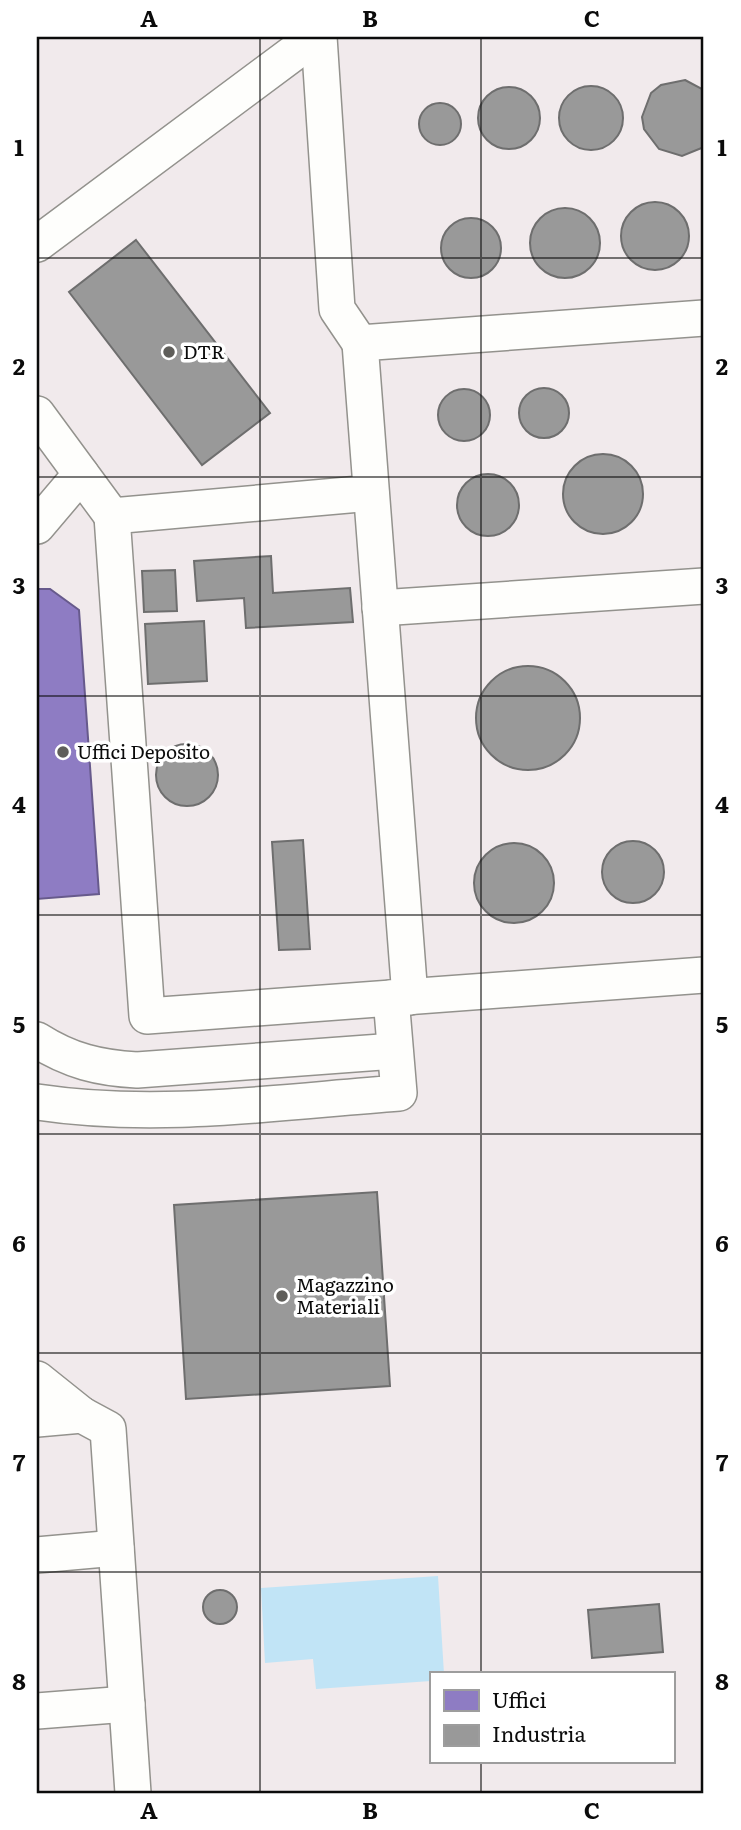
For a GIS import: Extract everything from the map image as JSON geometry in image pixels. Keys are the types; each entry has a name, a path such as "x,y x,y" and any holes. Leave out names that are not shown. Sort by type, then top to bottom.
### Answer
{"lane":[{"path":"37,244 317,37"},
{"path":"37,1101 109,1111 217,1108 399,1093 395,1051 401,997 380,608 360,343 337,309 317,37"},
{"path":"360,343 704,318"},
{"path":"37,414 112,516 147,1016 704,975"},
{"path":"37,526 81,474"},
{"path":"112,516 371,493"},
{"path":"380,608 704,586"},
{"path":"37,1040 61,1055 97,1068 137,1070 395,1051"},
{"path":"37,1379 82,1415 108,1429 133,1793"},
{"path":"37,1419 82,1415"},
{"path":"37,1555 116,1548"},
{"path":"37,1711 127,1704"}],"shaded area":[{"path":"37,37 704,37 704,1793 37,1793"}],"water":[{"path":"438,1576 444,1672 430,1672 430,1681 316,1689 313,1659 265,1663 261,1588"}],"building: Uffici":[{"name":"Uffici Deposito","path":"37,589 50,589 79,610 99,894 37,899"}],"building: Industria":[{"path":"685,80 704,90 704,147 682,156 659,149 644,129 642,117 651,93 661,85"},
{"path":"585,86 597,86 614,95 621,106 621,130 614,141 597,150 585,150 573,145 564,136 559,124 559,112 564,100 573,91"},
{"path":"509,87 531,96 540,118 531,140 509,149 487,140 478,118 487,96"},
{"path":"440,103 455,109 461,124 455,139 440,145 425,139 419,124 425,109"},
{"path":"655,202 668,205 679,212 686,223 689,236 686,249 679,260 668,267 655,270 642,267 631,260 624,249 621,236 624,223 631,212 642,205"},
{"path":"565,208 590,218 600,243 590,268 565,278 540,268 530,243 540,218"},
{"path":"465,218 477,218 496,231 501,248 499,260 488,273 477,278 465,278 446,265 441,254 441,242 454,223"},
{"name":"DTR","path":"136,240 270,413 202,465 69,292"},
{"path":"544,388 562,395 569,413 562,431 544,438 526,431 519,413 526,395"},
{"path":"464,389 483,396 490,415 483,434 464,441 445,434 438,415 445,396"},
{"path":"603,454 618,457 631,466 640,479 643,494 640,509 631,522 618,531 603,534 588,531 575,522 566,509 563,494 566,479 575,466 588,457"},
{"path":"482,474 494,474 510,483 517,493 517,517 510,527 494,536 482,536 471,531 462,522 457,511 457,499 462,488 471,479"},
{"path":"271,556 273,593 350,588 353,622 246,628 244,598 197,601 194,561"},
{"path":"175,570 177,611 144,612 142,571"},
{"path":"204,621 207,681 148,684 145,624"},
{"path":"528,666 548,670 565,681 576,698 580,718 576,738 565,755 548,766 528,770 508,766 491,755 480,738 476,718 480,698 491,681 508,670"},
{"path":"181,744 193,744 209,753 216,763 216,787 209,797 193,806 181,806 170,801 161,792 156,781 156,769 161,758 170,749"},
{"path":"303,840 310,949 279,950 272,842"},
{"path":"627,841 639,841 655,850 662,860 662,884 655,894 639,903 627,903 616,898 607,889 602,878 602,866 607,855 616,846"},
{"path":"514,843 529,846 542,855 551,868 554,883 551,898 542,911 529,920 514,923 499,920 486,911 477,898 474,883 477,868 486,855 499,846"},
{"name":"Magazzino Materiali","path":"377,1192 390,1386 186,1399 174,1205"},
{"path":"220,1590 232,1595 237,1607 232,1619 220,1624 208,1619 203,1607 208,1595"},
{"path":"659,1604 663,1652 592,1658 588,1610"}],"place":[{"name":"DTR","path":"169,352"},
{"name":"Uffici Deposito","path":"63,752"},
{"name":"Magazzino Materiali","path":"282,1296"}]}
